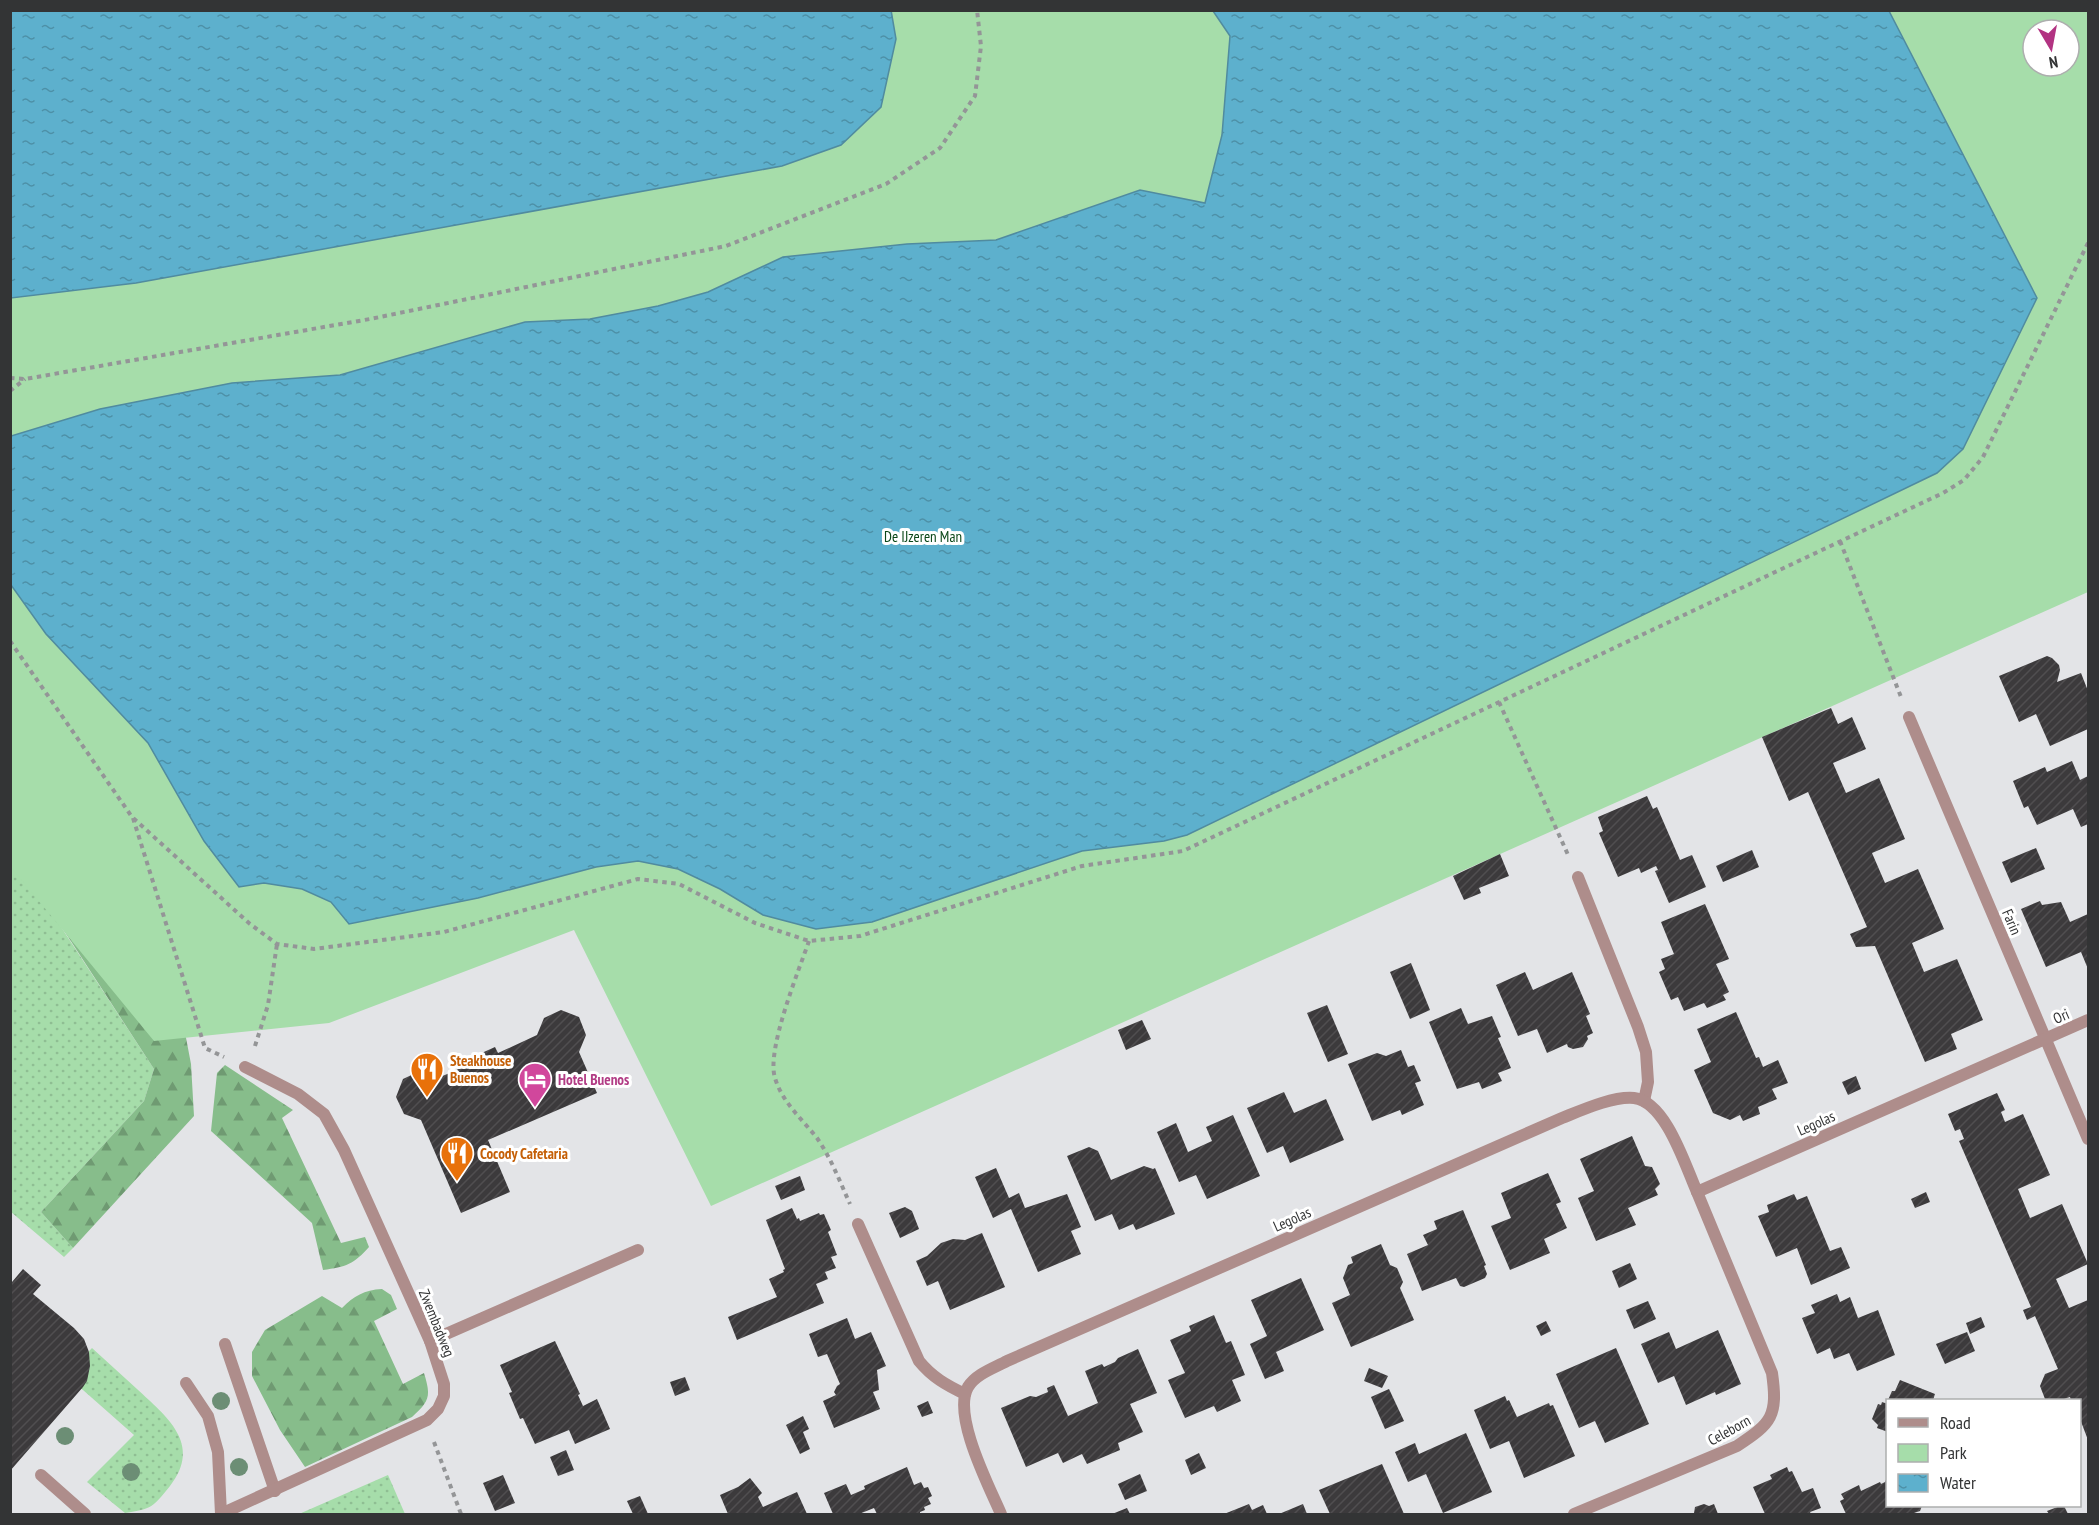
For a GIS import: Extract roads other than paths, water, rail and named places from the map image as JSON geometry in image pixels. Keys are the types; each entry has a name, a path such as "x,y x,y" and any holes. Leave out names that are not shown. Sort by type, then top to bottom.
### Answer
{"street":[{"name":"Farin","path":"1909,717 2088,1139"},
{"path":"1578,877 1638,1026 1646,1052 1648,1082 1644,1101 1650,1103 1664,1119 1697,1192"},
{"name":"Ori","path":"2046,1039 2088,1020"},
{"name":"Legolas","path":"1697,1192 2046,1039"},
{"name":"Zwembadweg","path":"221,1515 427,1420 438,1409 444,1396 444,1384 430,1341 365,1194 324,1114 298,1094 245,1067"},
{"name":"Legolas","path":"965,1394 973,1381 984,1372 1007,1361 1562,1118 1595,1105 1616,1100 1633,1098 1644,1101"},
{"name":"Celeborn","path":"1574,1515 1737,1446 1761,1431 1773,1415 1775,1396 1772,1373 1697,1192"},
{"path":"858,1224 919,1361 930,1374 965,1394 963,1407 965,1423 1001,1515"},
{"path":"430,1341 638,1250"},
{"path":"225,1344 275,1491"},
{"path":"186,1383 208,1416 218,1452 221,1515"},
{"path":"40,1475 85,1515"}],"water":[{"path":"891,10 896,39 881,107 841,145 782,166 136,283 11,298 11,11"},
{"path":"1213,11 1889,11 2037,298 1963,449 1937,473 1187,835 1164,841 1082,851 872,922 816,929 763,915 720,889 678,869 638,861 596,867 478,898 349,924 331,902 302,889 264,883 239,887 204,841 148,743 46,634 11,585 11,436 100,409 232,383 340,375 525,322 590,319 658,306 708,292 783,257 907,244 996,240 1140,190 1205,203 1222,135 1230,36"}],"place":[{"name":"Steakhouse Buenos","path":"427,1098"},
{"name":"Hotel Buenos","path":"535,1108"},
{"name":"Cocody Cafetaria","path":"457,1182"}],"park label":[{"name":"De IJzeren Man","path":"923,536"}]}
